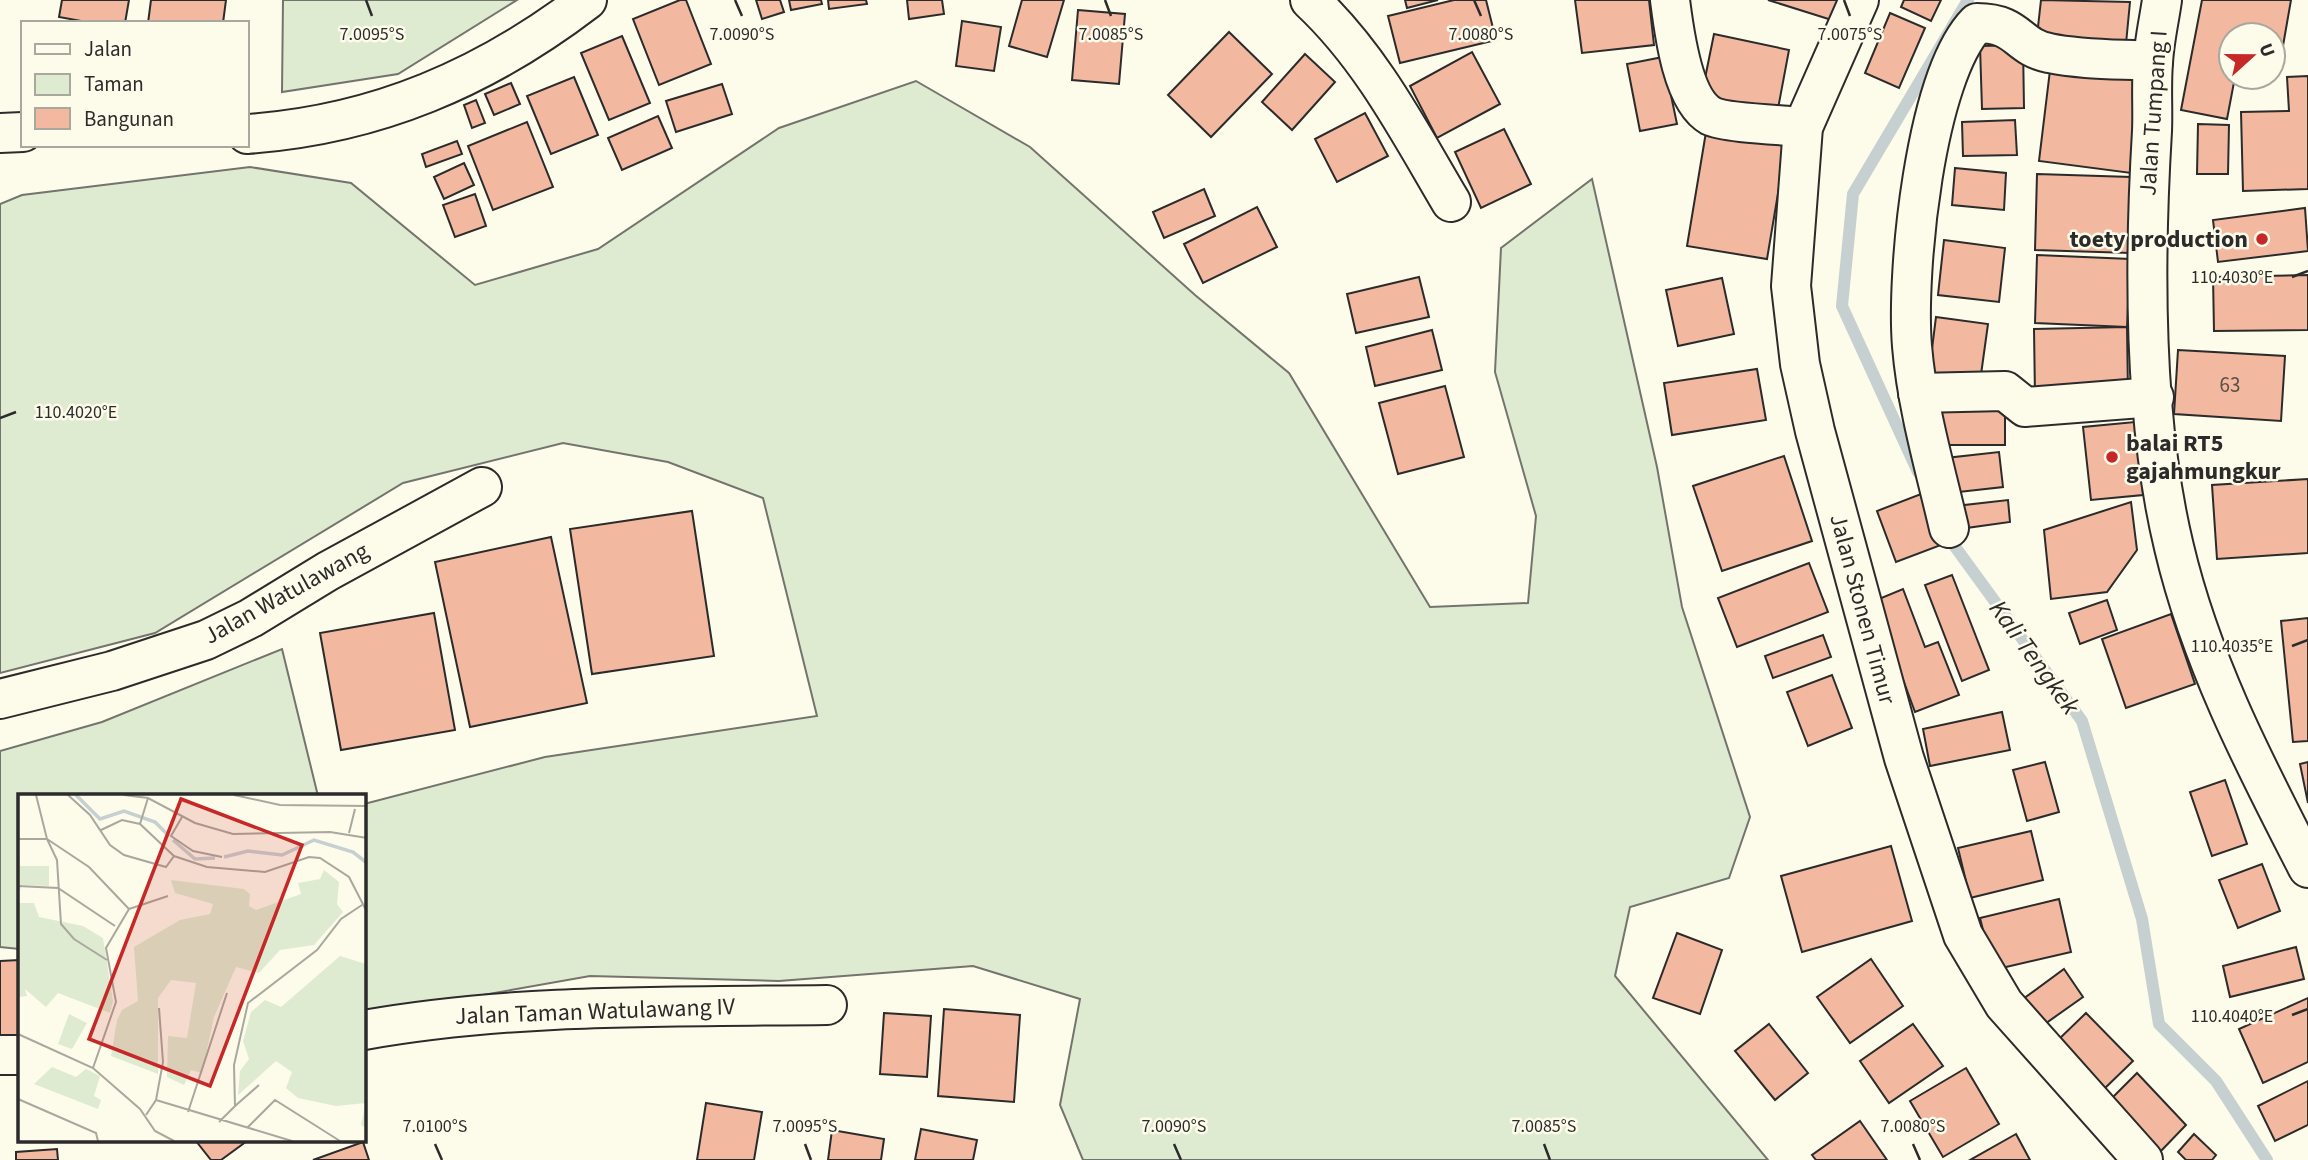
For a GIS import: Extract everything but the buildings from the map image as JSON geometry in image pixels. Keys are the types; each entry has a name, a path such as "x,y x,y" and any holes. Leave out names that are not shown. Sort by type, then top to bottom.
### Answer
{"street":[{"path":"248,134 291,131 399,106 450,85 543,33 587,0"},
{"path":"1310,0 1330,19 1378,77 1451,202"},
{"path":"1671,0 1684,69 1690,91 1698,106 1712,117 1803,127"},
{"name":"Jalan Stonen Timur","path":"1859,0 1803,127 1791,286 1800,364 1882,682 1963,935 2004,1004 2143,1160"},
{"name":"Jalan Tumpang I","path":"2162,0 2153,61 2147,197 2148,292 2158,461 2174,548 2204,645 2235,726 2308,868"},
{"path":"1949,528 1918,393 1912,344 1914,255 1940,95 1965,35 1977,23 1998,23 2030,47 2050,54 2153,61"},
{"path":"0,133 21,132"},
{"path":"1918,393 2005,391 2025,407 2154,397"},
{"name":"Jalan Watulawang","path":"0,699 112,671 206,640 251,618 339,565 482,487"},
{"name":"Jalan Taman Watulawang IV","path":"366,1030 436,1017 590,1006 827,1005"},
{"path":"0,1055 18,1055"}],"green space":[{"path":"283,0 517,0 398,74 282,92"},
{"path":"916,81 1030,147 1195,295 1289,373 1430,607 1528,603 1536,516 1495,372 1501,248 1592,179 1657,467 1682,607 1750,817 1729,878 1630,907 1615,976 1768,1160 1083,1160 1060,1105 1080,999 973,966 779,981 590,976 366,1016 366,803 545,757 817,716 763,498 668,462 563,443 403,483 155,633 0,673 0,204 22,195 250,167 351,183 475,285 598,249 779,128"},
{"path":"282,649 318,794 18,794 18,949 0,947 0,751 102,722"}],"waterway":[{"name":"Kali Tengkek","path":"1918,472 1842,306 1853,194 1968,0"},
{"name":"Kali Tengkek","path":"1945,533 2082,721 2142,919 2159,1024 2216,1081 2267,1160"}],"place":[{"name":"toety production","path":"2262,239"},
{"name":"balai RT5 gajahmungkur","path":"2112,457"}]}
